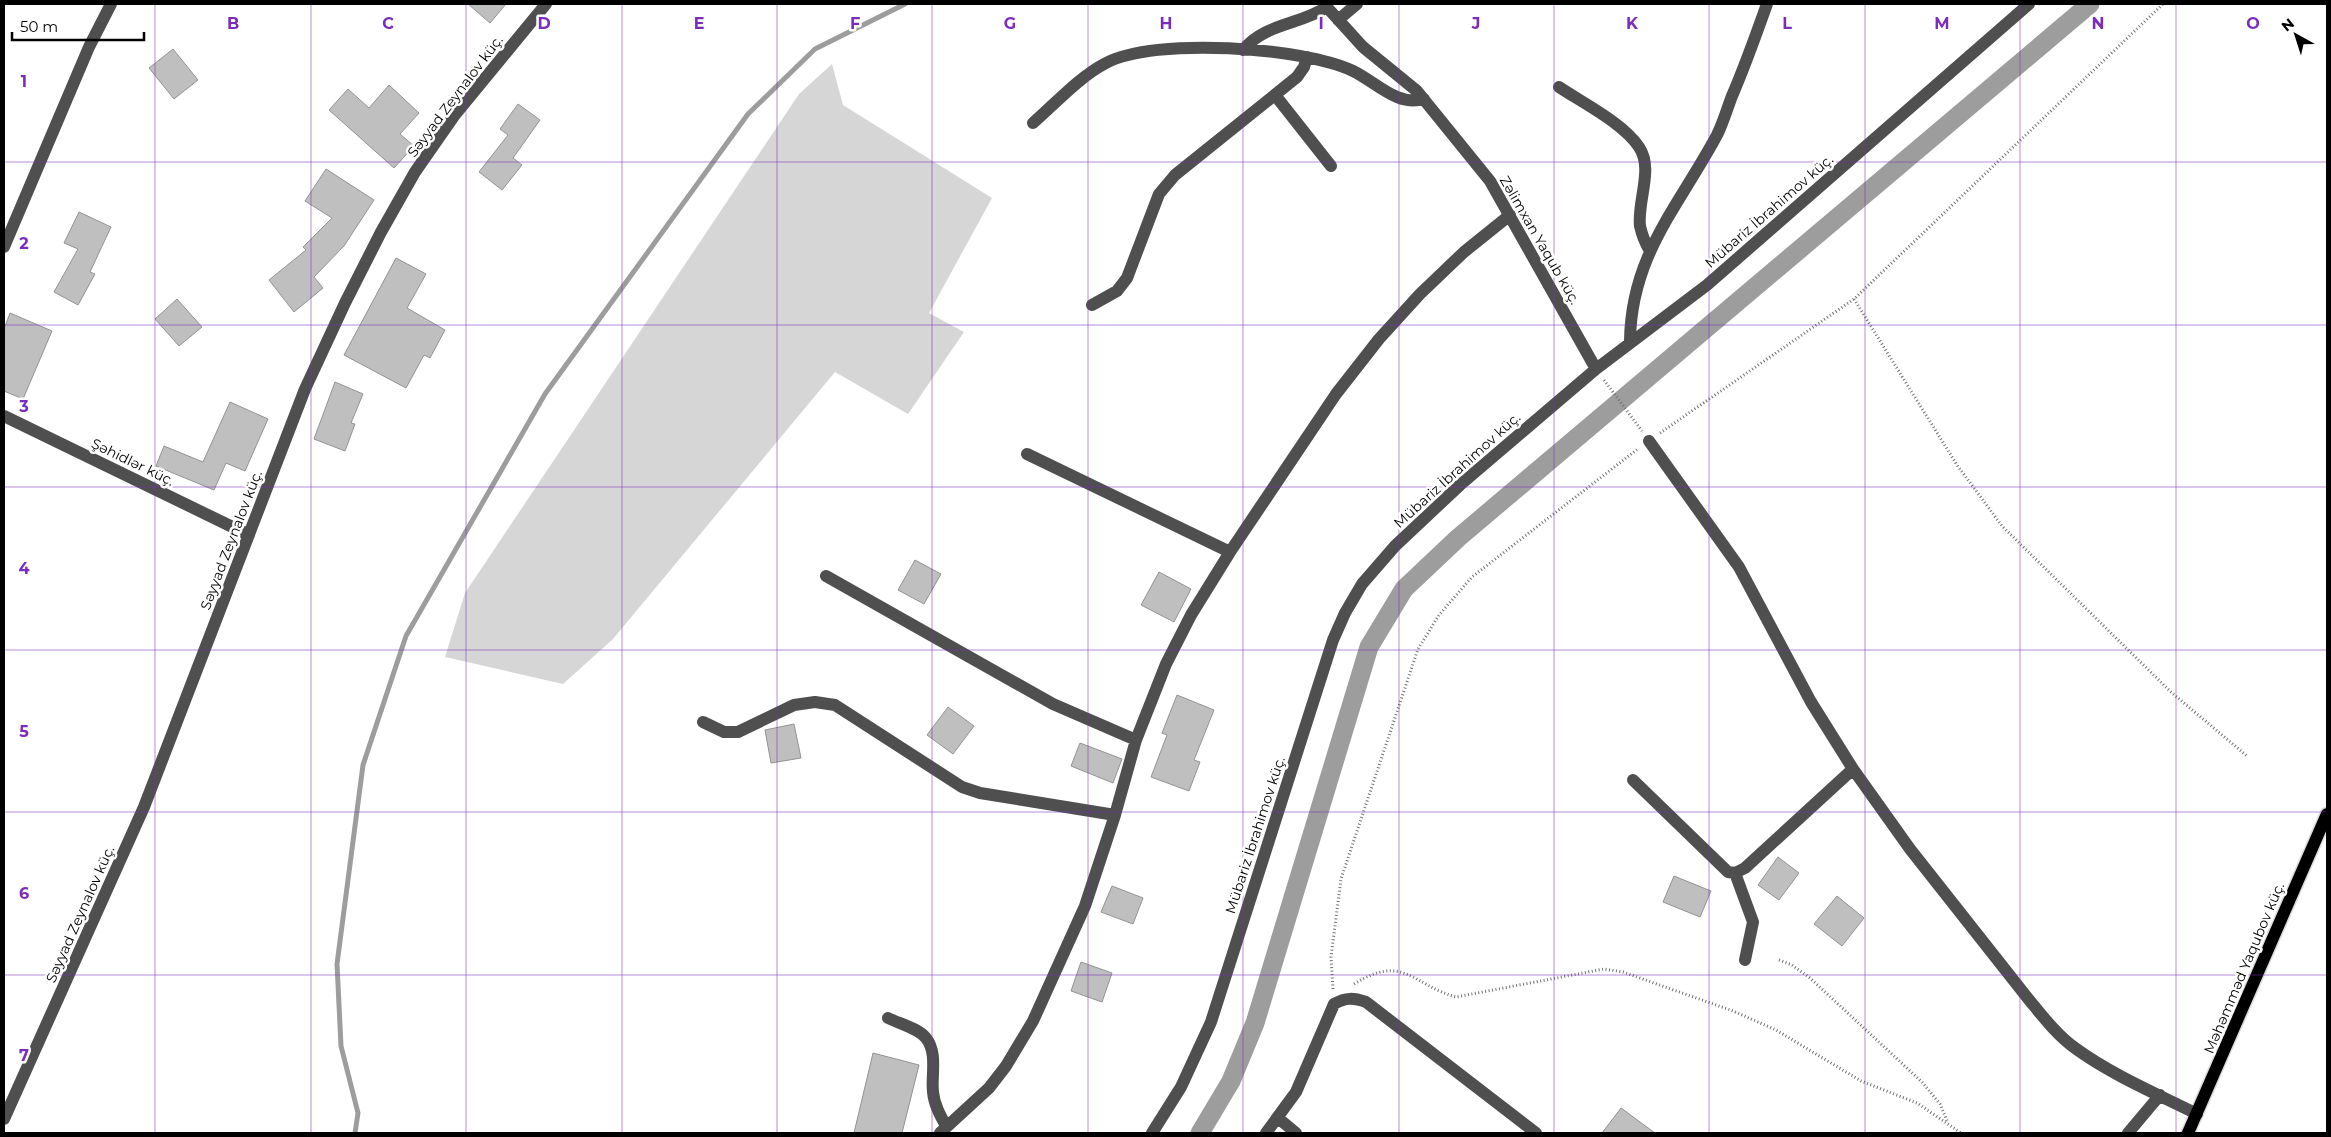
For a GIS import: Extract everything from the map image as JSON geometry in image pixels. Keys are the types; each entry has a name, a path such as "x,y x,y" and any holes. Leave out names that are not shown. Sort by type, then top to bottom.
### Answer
{"main road":[{"name":"Məhəmməd Yaqubov küç.","path":"2188,1133 2327,814"}],"street":[{"path":"4,247 89,47 111,4"},
{"name":"Səyyad Zeynalov küç.","path":"4,1119 144,807 305,389 381,232 415,172 454,116 546,4"},
{"path":"1338,20 1357,4"},
{"path":"1630,341 1631,316 1636,290 1650,251 1668,214 1718,134 1767,4"},
{"name":"Mübariz İbrahimov küç.","path":"1152,1133 1181,1087 1212,1022 1333,640 1345,613 1362,584 1395,546 1460,485 1630,341 1707,285 2029,4"},
{"path":"1244,50 1252,38 1316,14 1326,5"},
{"name":"Zəlimxan Yaqub küç.","path":"1326,5 1363,47 1424,99 1490,181 1596,369"},
{"path":"1033,123 1086,77 1106,63 1124,55 1156,49 1264,50 1307,57 1352,71 1409,102 1424,99"},
{"path":"1092,305 1117,291 1127,278 1160,194 1175,175 1297,77 1304,67 1307,57"},
{"path":"1559,87 1616,125 1640,148 1645,163 1640,224 1643,239 1650,251"},
{"path":"1275,95 1331,166"},
{"path":"888,1018 918,1031 927,1039 933,1051 933,1094 943,1129 989,1088 1006,1066 1033,1021 1085,906 1115,815 1136,740 1166,664 1192,615 1230,552 1336,394 1379,339 1420,294 1457,258 1510,215"},
{"name":"Şəhidlər küç.","path":"4,416 249,535"},
{"path":"1649,441 1739,567 1810,702 1853,769 1910,849 2050,1026 2074,1048 2093,1060 2197,1114"},
{"path":"1027,454 1230,552"},
{"path":"826,576 1053,704 1136,740"},
{"path":"703,722 724,732 738,732 794,705 815,702 835,705 962,786 980,793 1115,815"},
{"path":"1633,780 1728,872 1735,873 1745,868 1853,769"},
{"path":"1735,873 1753,922 1745,960"},
{"path":"1266,1133 1296,1092 1334,1004 1342,1000 1354,998 1366,1002 1536,1133"},
{"path":"2128,1133 2160,1095"},
{"path":"1278,1118 1296,1133"}],"path":[{"path":"1854,299 1957,466 2002,526 2172,693 2247,756"},
{"path":"1596,369 1649,441"},
{"path":"1779,960 1792,965 1810,978 1922,1082 1940,1104 1949,1123"},
{"path":"1352,985 1368,975 1390,969 1412,976 1443,994 1456,997 1604,969 1623,972 1733,1011 1776,1030 1861,1081 1917,1103 1949,1123 1961,1133"}],"shaded area":[{"path":"832,64 843,105 992,198 929,313 964,332 908,414 835,372 613,639 563,684 445,657 465,593 799,94"}],"building":[{"path":"468,4 506,4 490,23"},
{"path":"173,49 198,80 174,99 149,68"},
{"path":"389,85 419,113 400,134 414,146 394,168 329,110 348,89 369,108"},
{"path":"518,104 540,120 513,158 522,165 502,190 479,172 508,135 500,129"},
{"path":"326,169 374,200 344,246 314,277 323,288 294,312 269,280 306,250 303,247 332,218 305,201"},
{"path":"79,212 111,227 90,272 95,274 78,305 54,292 78,249 64,243"},
{"path":"396,258 426,274 407,308 445,330 430,358 424,355 406,388 344,355"},
{"path":"177,299 202,327 179,346 155,319"},
{"path":"10,313 52,331 23,399 4,391 4,329"},
{"path":"335,382 363,394 351,423 355,424 345,451 314,439"},
{"path":"230,402 268,419 245,471 226,463 214,490 156,466 164,446 203,462"},
{"path":"915,560 941,574 924,604 898,590"},
{"path":"1159,572 1191,589 1174,622 1141,605"},
{"path":"1177,695 1214,710 1194,760 1200,762 1189,791 1151,777 1167,735 1162,733"},
{"path":"948,707 974,726 953,754 927,735"},
{"path":"794,724 801,758 771,763 765,730"},
{"path":"1080,743 1122,759 1113,783 1071,766"},
{"path":"1778,857 1799,873 1779,900 1758,885"},
{"path":"1674,876 1711,891 1700,917 1663,902"},
{"path":"1112,886 1143,898 1133,924 1101,912"},
{"path":"1837,896 1864,918 1842,946 1814,924"},
{"path":"1081,962 1112,973 1102,1002 1071,991"},
{"path":"873,1053 919,1065 902,1133 854,1133"},
{"path":"1621,1108 1655,1133 1602,1133"}],"waterway":[{"path":"355,1133 358,1113 341,1046 337,964 363,765 406,636 545,394 748,114 815,49 905,4"},
{"path":"1200,1133 1231,1081 1255,1023 1369,647 1404,589 1458,538 2090,4"}]}
